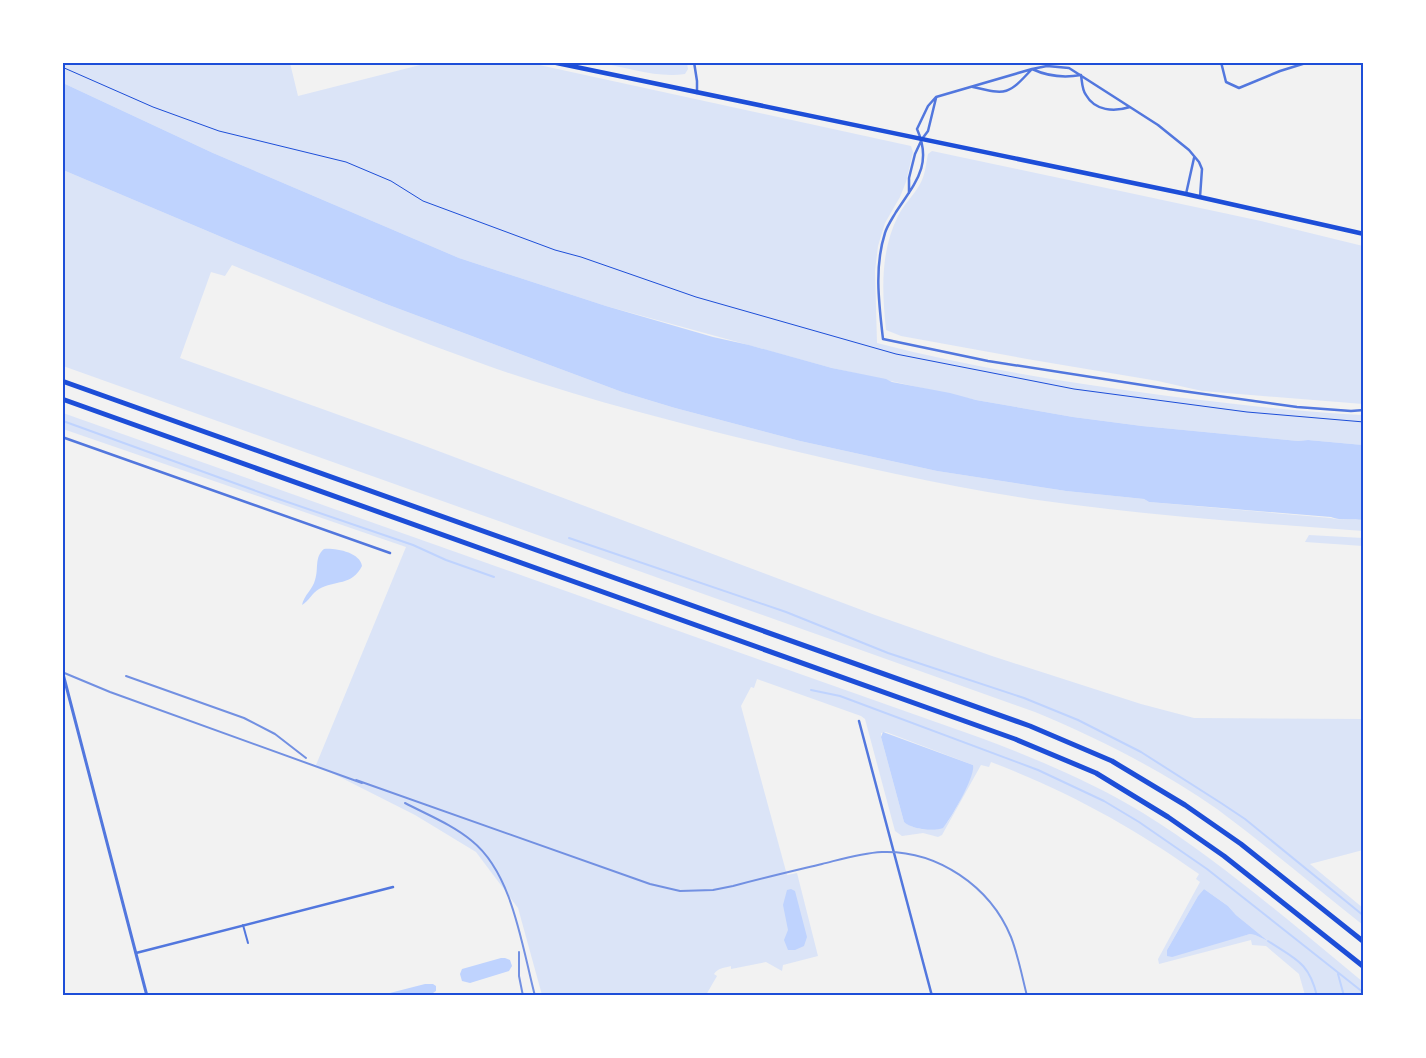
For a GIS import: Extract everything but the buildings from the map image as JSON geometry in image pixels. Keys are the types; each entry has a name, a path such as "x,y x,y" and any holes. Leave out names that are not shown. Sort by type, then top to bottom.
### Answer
{"highway":[{"path":"62,381 1021,723 1112,761 1185,805 1242,844 1364,942"},
{"path":"62,399 1015,739 1096,773 1168,817 1224,856 1364,967"}],"main road":[{"path":"552,62 697,94 1186,194 1364,234"}],"street":[{"path":"694,62 697,94"},
{"path":"1220,62 1226,82 1239,88 1280,70 1309,62"},
{"path":"1200,197 1202,168 1189,150 1158,125 1069,68 1047,66 1032,69 936,97 928,106 917,128 922,140 923,156 918,181 908,193 885,231 879,264 879,306 883,339 988,361 1168,390 1297,407 1351,411 1364,410"},
{"path":"1032,69 1041,73 1058,76 1081,75"},
{"path":"972,86 993,92 1008,91 1020,83 1032,69"},
{"path":"1081,75 1085,95 1095,104 1109,111 1130,107"},
{"path":"908,193 909,178 915,154 928,131 936,97"},
{"path":"1186,194 1194,158"},
{"path":"62,437 390,553"},
{"path":"62,670 146,996"},
{"path":"860,721 932,996"},
{"path":"136,953 394,887"},
{"path":"244,926 248,943"}],"path":[{"path":"62,67 153,107 220,131 346,162 391,181 423,201 555,250 581,257 696,297 896,354 1074,389 1247,412 1364,422"}],"shaded area":[{"path":"63,63 290,63 298,96 428,63 530,63 911,146 913,152 906,182 885,223 878,246 875,271 877,343 949,360 1095,386 1241,405 1363,415 1363,445 1308,440 1298,441 1142,426 1073,417 976,400 832,368 606,306 459,258 213,153 63,83"},
{"path":"602,63 687,63 688,69 685,74 664,75"},
{"path":"932,151 1261,221 1363,246 1363,404 1202,391 1158,381 901,336 886,330 883,286 888,244 898,216 922,181 928,154"},
{"path":"63,170 386,304 622,392 675,408 800,441 937,471 1066,491 1144,499 1149,502 1363,520 1363,531 1113,510 998,494 840,462 670,420 529,380 395,331 232,265 225,276 211,272 180,358 417,443 875,615 992,656 1141,704 1194,718 1363,719 1363,850 1310,864 1363,908 1363,925 1217,809 1174,781 1129,756 1059,722 63,366"},
{"path":"63,413 981,738 1043,763 1084,781 1124,802 1201,852 1256,894 1363,982 1363,995 1305,995 1299,974 1266,946 1252,945 1251,940 1159,964 1158,959 1200,882 1196,879 1199,874 1149,840 1099,811 1047,785 991,762 989,767 981,765 942,835 938,837 923,833 902,836 895,831 865,719 757,679 754,688 751,687 741,706 787,875 797,873 818,956 783,965 782,971 766,962 731,969 731,966 721,968 714,974 717,976 706,995 542,995 518,908 476,852 415,815 316,765 406,547 63,429","holes":["886,732 973,765 967,786 948,821 941,828 924,830 904,822 881,737 881,733","1204,889 1228,906 1236,915 1268,941 1250,934 1167,956 1167,950"]},
{"path":"1309,535 1363,538 1363,546 1305,542"}],"water":[{"path":"63,83 213,153 459,258 606,306 713,337 892,382 976,400 1073,417 1142,426 1298,441 1308,440 1363,445 1363,520 1149,502 1144,499 1066,491 937,471 800,441 622,392 386,304 63,170"},
{"path":"324,549 340,550 352,554 357,557 362,566 353,577 319,589 302,605 314,583 318,559"},
{"path":"883,732 973,765 967,787 943,828 934,830 922,829 904,822 881,737"},
{"path":"1204,889 1228,906 1236,915 1268,941 1250,934 1172,957 1167,956 1167,950"},
{"path":"787,890 795,891 807,937 804,946 795,950 788,950 784,940 788,930 783,905"},
{"path":"501,958 510,960 512,966 509,971 470,983 462,981 460,974 462,969"},
{"path":"425,984 433,984 436,986 436,991 430,995 382,995"}],"waterway":[{"path":"63,421 270,496 413,545 446,560 494,577"},
{"path":"569,538 786,612 888,653 1024,698 1078,720 1141,752 1245,819 1364,916"},
{"path":"811,690 840,696 1038,770 1104,801 1139,822 1207,869 1364,993"},
{"path":"1268,941 1293,957 1305,968 1314,985 1317,996"},
{"path":"1338,974 1344,996"}],"railway":[{"path":"62,672 110,692 362,783"},
{"path":"126,676 244,718 275,734 306,758"},
{"path":"356,780 650,884 680,891 713,890 867,854 882,852 902,853 922,857 959,875 990,902 1002,919 1011,937 1027,996"},
{"path":"405,803 457,830 486,855 507,892 520,934 535,996"},
{"path":"519,952 519,976 523,996"}]}
